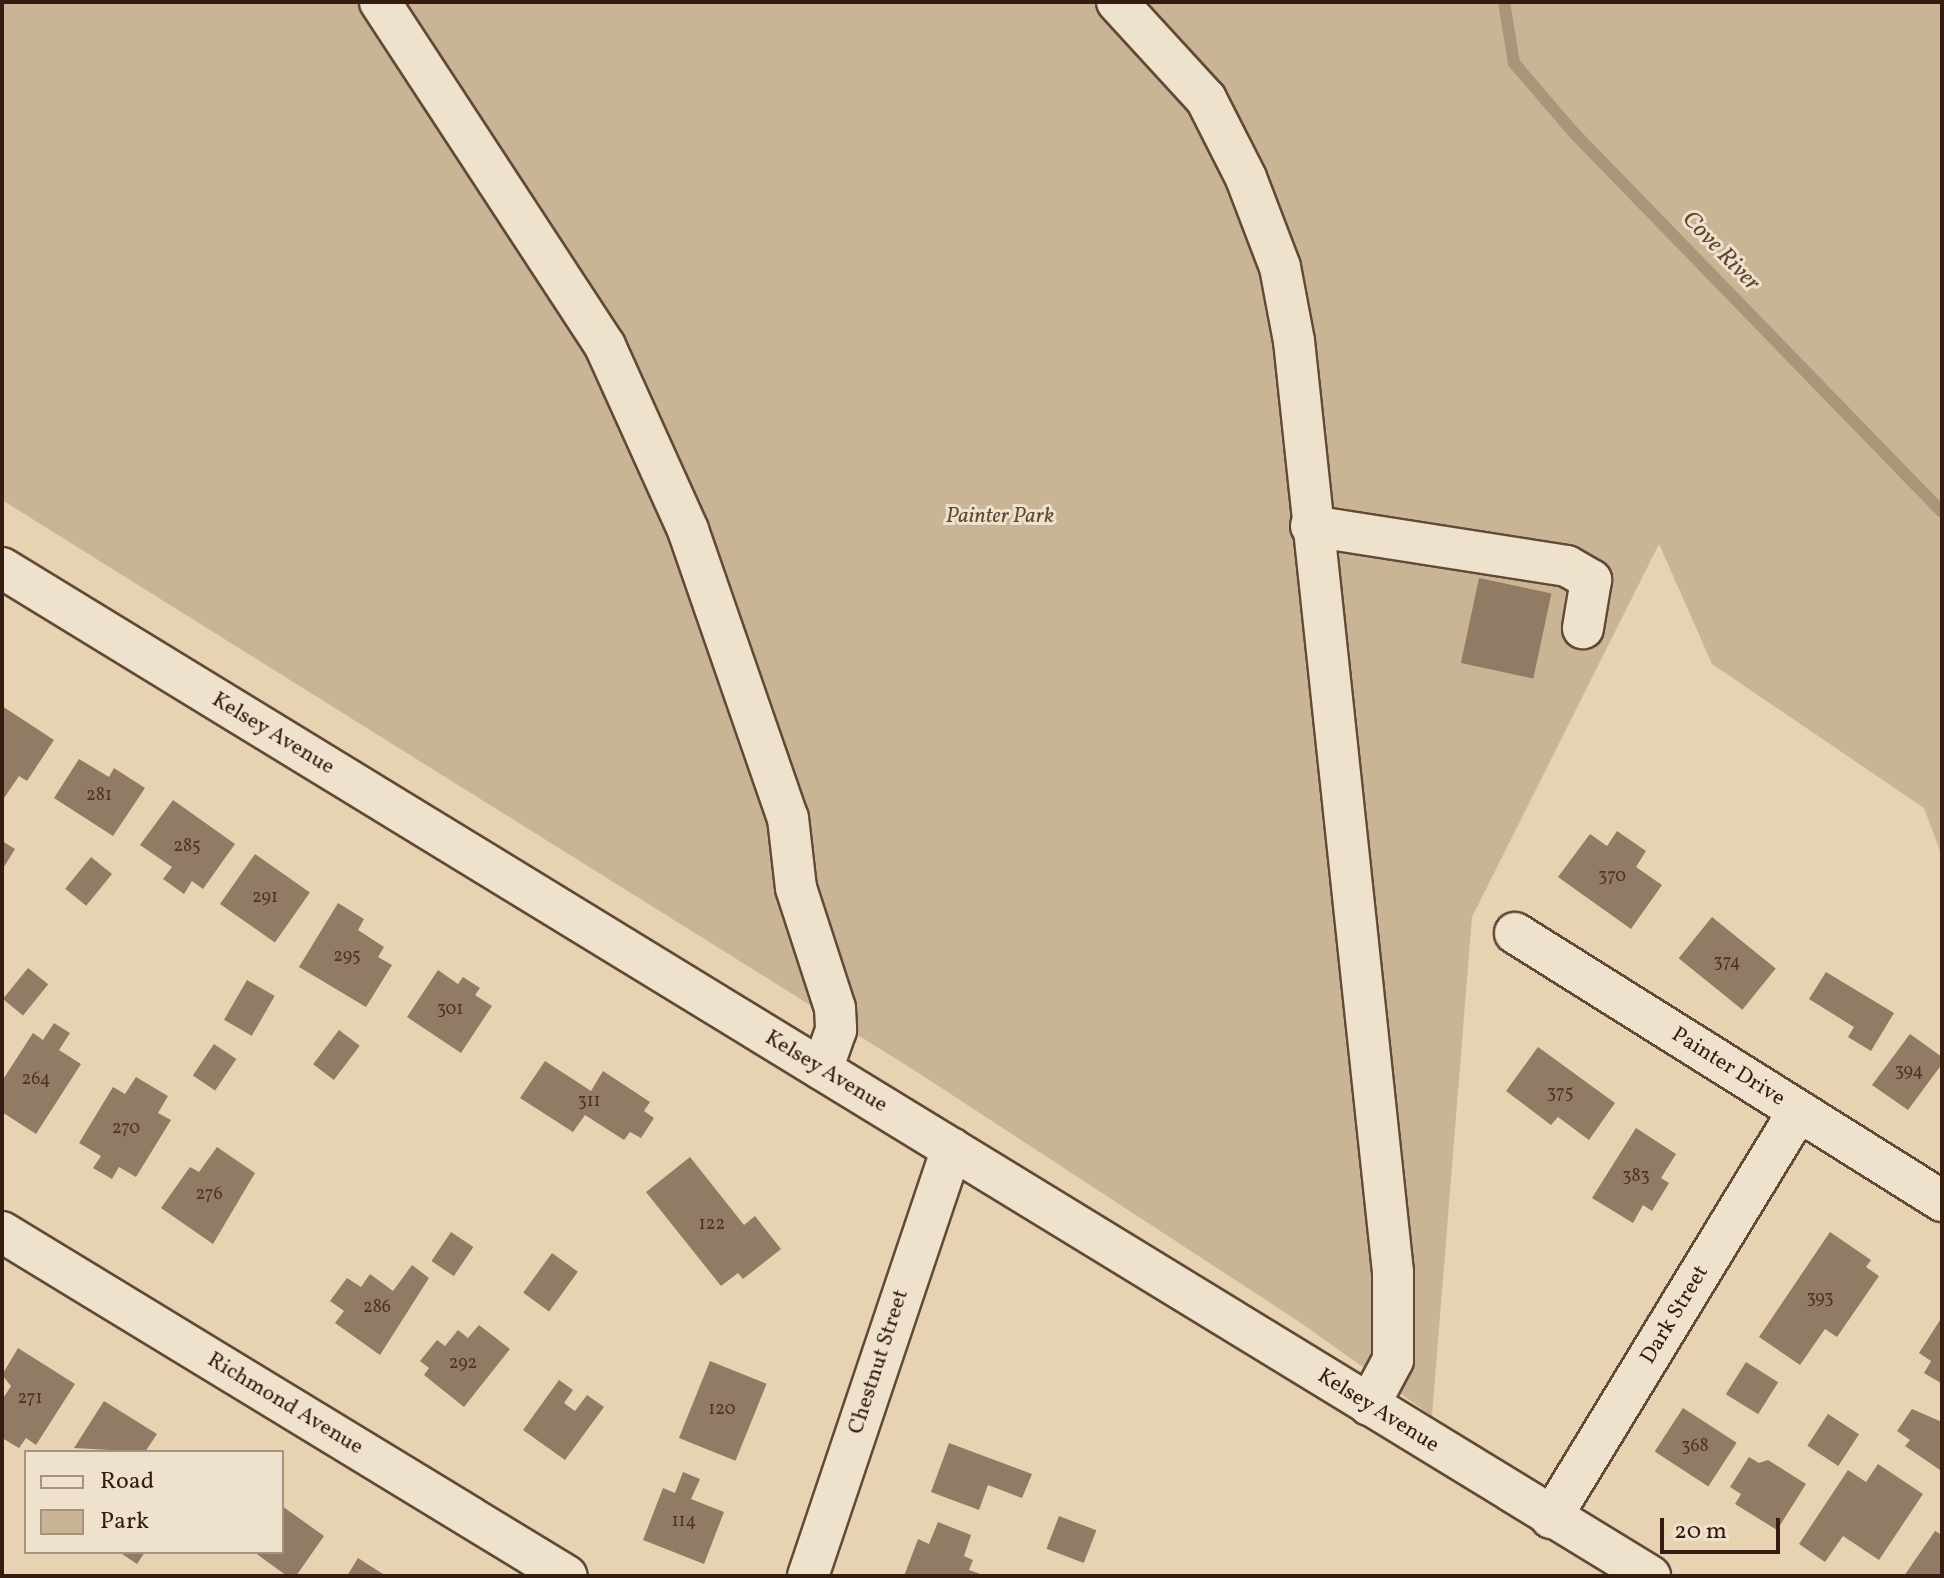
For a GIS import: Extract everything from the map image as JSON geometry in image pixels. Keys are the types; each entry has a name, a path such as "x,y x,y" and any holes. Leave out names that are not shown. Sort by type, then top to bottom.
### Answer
{"street":[{"path":"380,2 605,346 688,530 788,818 796,888 835,1008 836,1030 822,1070"},
{"path":"1117,2 1206,99 1246,178 1280,267 1294,341 1311,526 1393,1272 1393,1360 1369,1405"},
{"path":"1311,526 1567,566 1591,580 1583,628"},
{"name":"Kelsey Avenue","path":"2,568 1650,1576"},
{"name":"Painter Drive","path":"1515,933 1942,1201"},
{"name":"Dark Street","path":"1551,1518 1798,1111"},
{"name":"Chestnut Street","path":"808,1576 952,1149"},
{"name":"Richmond Avenue","path":"2,1232 567,1576"}],"green space":[{"name":"Painter Park","path":"2,2 1942,2 1942,856 1924,808 1712,664 1659,544 1472,917 1432,1416 1298,1321 917,1072 2,500"}],"building":[{"path":"1479,578 1551,593 1533,678 1461,663"},
{"path":"2,706 54,740 27,781 19,776 2,801"},
{"path":"79,759 109,777 114,768 145,788 113,836 54,798"},
{"path":"173,800 235,844 203,889 192,881 184,894 163,879 172,867 140,845"},
{"path":"1617,831 1646,851 1636,867 1662,885 1631,929 1558,877 1590,834 1607,846"},
{"path":"2,841 15,849 2,870"},
{"path":"255,854 310,892 275,942 220,904"},
{"path":"91,857 112,874 86,906 65,889"},
{"path":"338,903 364,919 358,930 384,947 378,957 392,965 366,1007 299,967"},
{"path":"1712,917 1776,969 1742,1010 1679,958"},
{"path":"28,968 48,984 23,1015 3,999"},
{"path":"438,970 458,984 463,977 480,988 475,995 492,1006 461,1053 407,1017"},
{"path":"1826,972 1894,1013 1871,1051 1848,1037 1854,1027 1809,999"},
{"path":"247,980 275,996 252,1036 224,1020"},
{"path":"54,1023 70,1033 59,1050 81,1064 36,1134 2,1112 2,1081 33,1033 43,1040"},
{"path":"339,1030 360,1046 334,1080 313,1064"},
{"path":"1910,1034 1942,1057 1942,1064 1908,1110 1872,1085"},
{"path":"214,1044 236,1059 215,1091 193,1076"},
{"path":"1538,1047 1615,1103 1589,1140 1558,1117 1551,1125 1506,1091"},
{"path":"545,1061 591,1091 603,1071 650,1102 644,1111 654,1118 641,1138 630,1132 624,1140 585,1115 573,1132 520,1098"},
{"path":"136,1077 168,1096 158,1113 171,1120 136,1177 119,1167 112,1179 93,1168 101,1156 79,1143 113,1087 125,1094"},
{"path":"1636,1128 1676,1154 1661,1178 1669,1183 1652,1211 1643,1205 1633,1223 1592,1198"},
{"path":"217,1147 255,1173 213,1244 161,1208 190,1167 199,1172"},
{"path":"690,1157 744,1225 755,1216 781,1249 743,1279 738,1273 721,1286 646,1192"},
{"path":"451,1232 473,1247 454,1276 431,1261"},
{"path":"1830,1232 1871,1260 1866,1267 1879,1276 1837,1337 1825,1329 1800,1365 1759,1337"},
{"path":"552,1253 578,1272 549,1311 523,1293"},
{"path":"412,1265 429,1278 380,1355 335,1323 344,1311 330,1301 347,1278 361,1287 370,1274 393,1291"},
{"path":"1942,1317 1941,1383 1924,1373 1931,1361 1919,1353"},
{"path":"479,1325 510,1349 464,1407 424,1375 429,1368 420,1361 437,1340 445,1346 458,1330 468,1338"},
{"path":"18,1348 75,1384 36,1445 26,1438 19,1448 2,1438 2,1400 11,1386 2,1375"},
{"path":"710,1361 767,1384 735,1461 679,1438"},
{"path":"1746,1362 1778,1382 1758,1414 1726,1394"},
{"path":"559,1380 573,1390 564,1403 575,1411 587,1395 604,1407 565,1460 523,1430"},
{"path":"104,1401 157,1434 146,1450 74,1448"},
{"path":"1683,1408 1737,1443 1708,1486 1655,1452"},
{"path":"1912,1409 1942,1422 1940,1470 1905,1446 1910,1440 1897,1431"},
{"path":"1828,1414 1859,1434 1838,1466 1807,1446"},
{"path":"949,1443 1032,1474 1022,1498 988,1485 979,1510 931,1492"},
{"path":"1749,1457 1759,1463 1768,1460 1806,1484 1777,1530 1735,1504 1741,1494 1730,1487"},
{"path":"1878,1464 1923,1494 1879,1560 1843,1536 1825,1562 1799,1544 1848,1470 1866,1482"},
{"path":"683,1472 700,1479 691,1499 724,1512 704,1564 643,1540 663,1488 675,1493"},
{"path":"284,1507 324,1536 296,1576 287,1576 257,1554 284,1554"},
{"path":"1059,1516 1096,1530 1084,1563 1046,1549"},
{"path":"938,1522 971,1535 964,1556 973,1560 969,1570 986,1576 904,1576 918,1539 929,1544"},
{"path":"1935,1531 1942,1535 1942,1576 1904,1576"},
{"path":"122,1554 144,1554 137,1564"},
{"path":"358,1558 386,1576 347,1576"}],"waterway":[{"name":"Cove River","path":"1504,2 1514,63 1574,133 1942,512"}]}
